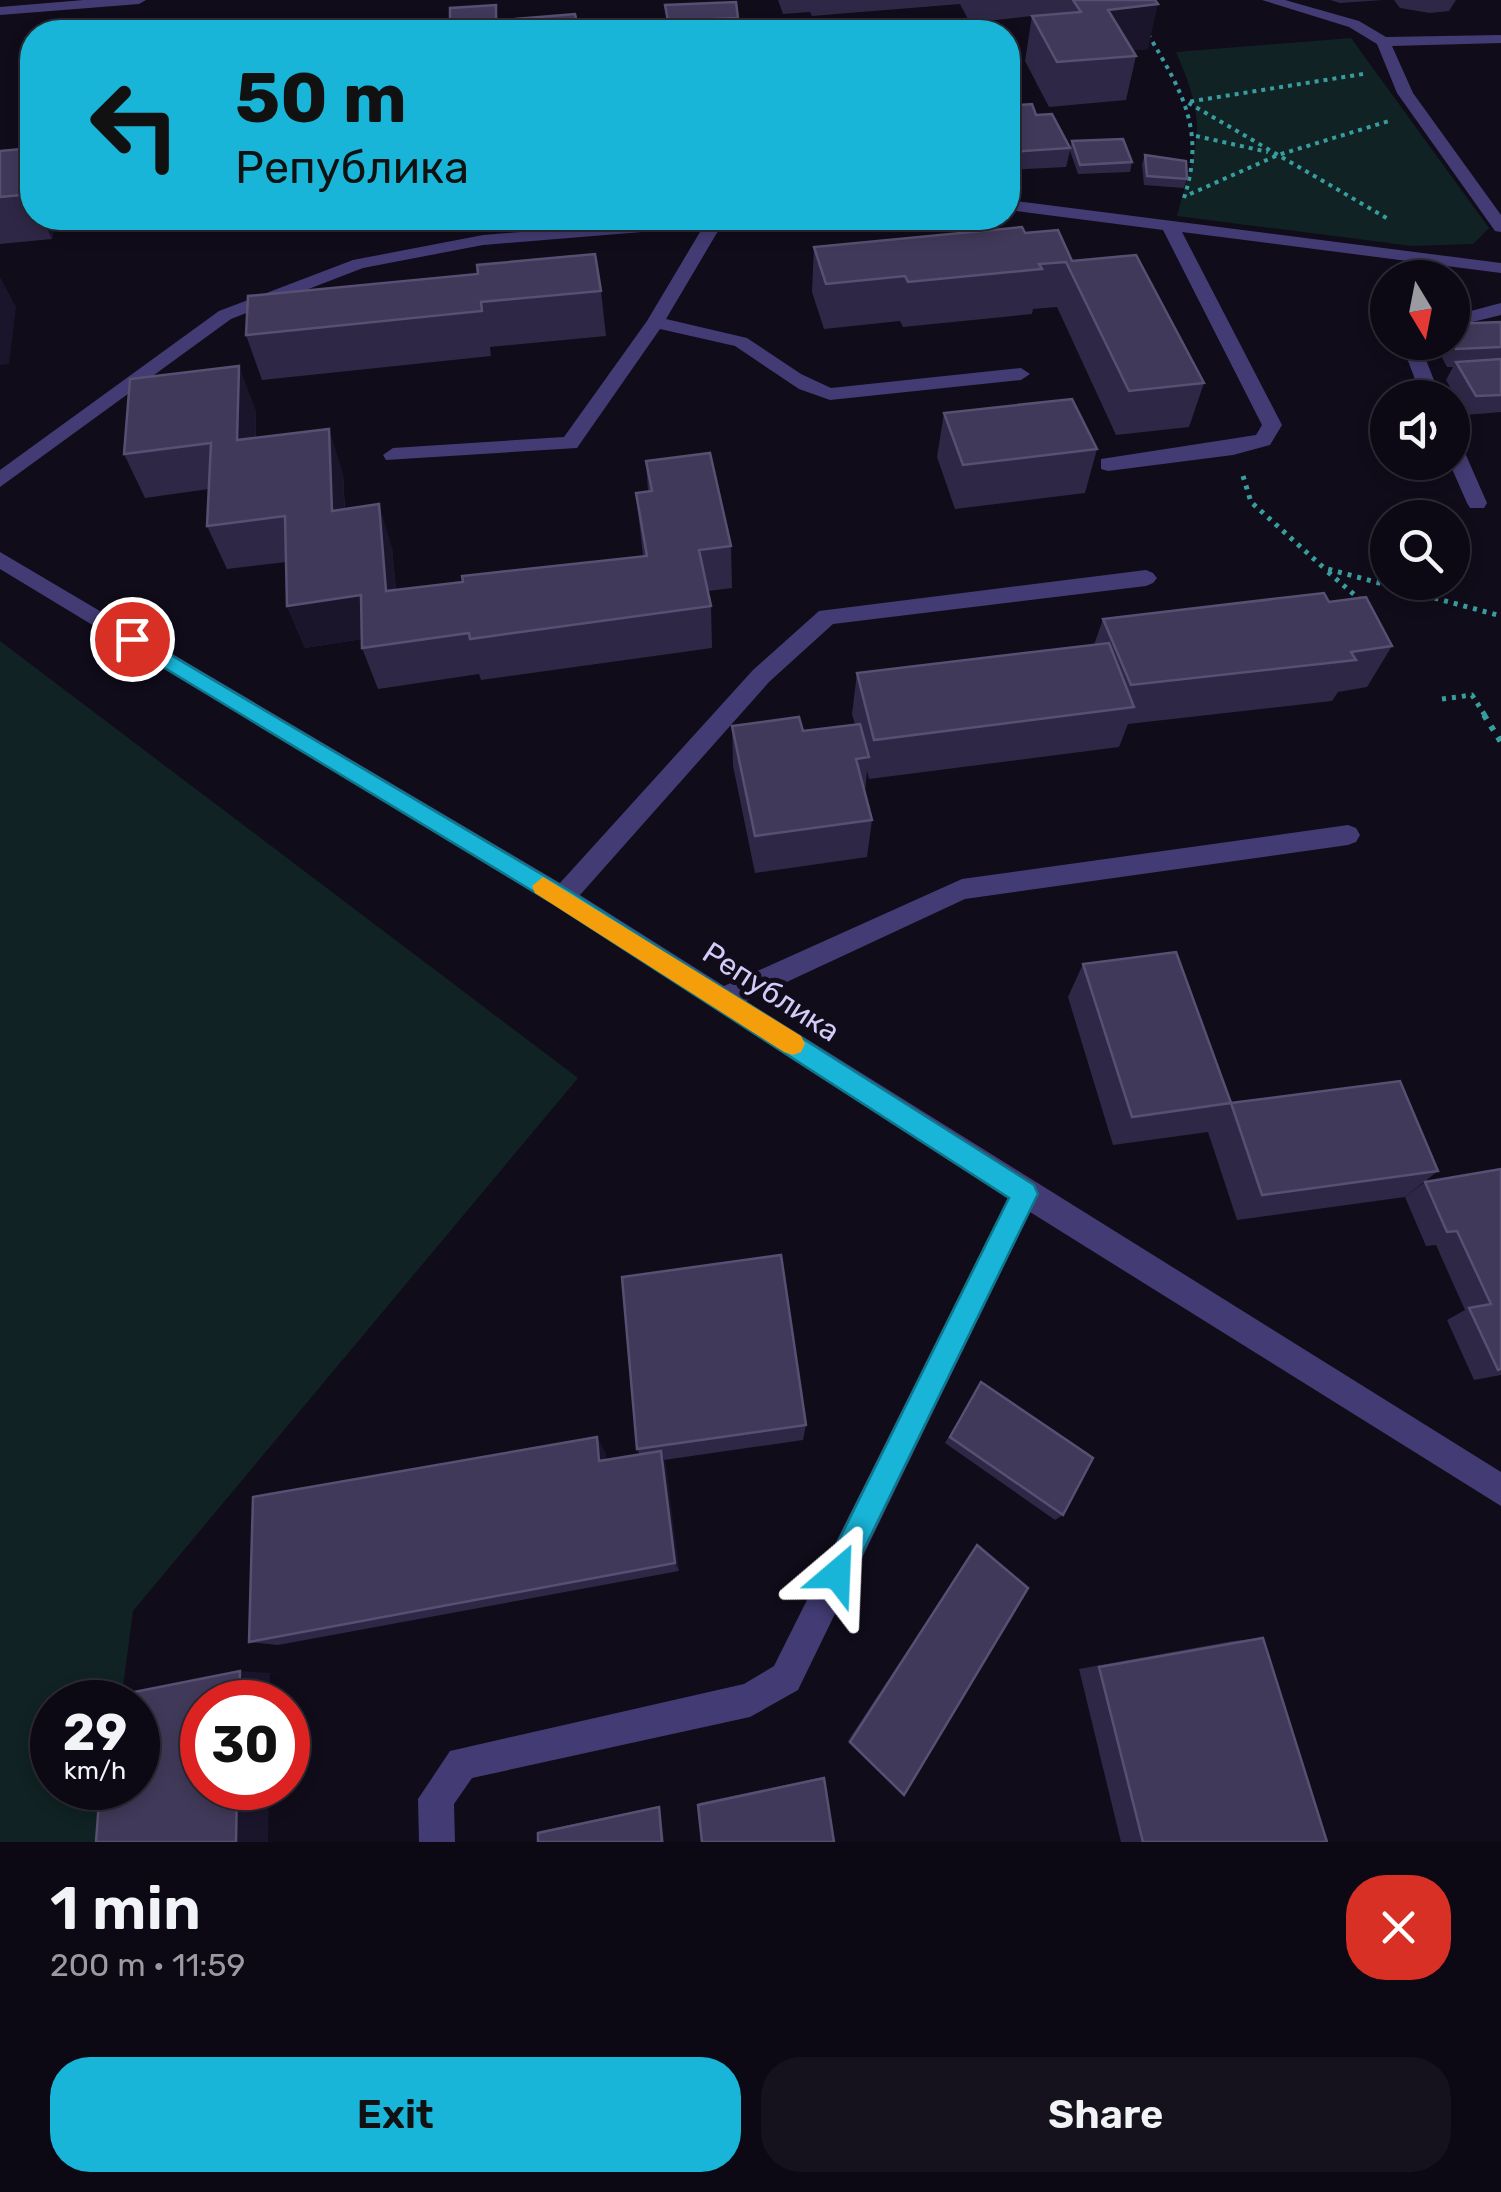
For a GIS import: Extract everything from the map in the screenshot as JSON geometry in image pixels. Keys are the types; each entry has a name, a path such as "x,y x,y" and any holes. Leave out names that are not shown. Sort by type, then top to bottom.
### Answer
{"street":[{"path":"0,10 140,0"},
{"path":"1270,0 1354,24 1383,42 1501,39"},
{"path":"1383,42 1405,93 1501,227"},
{"path":"1020,207 1501,268"},
{"path":"1108,464 1233,448 1263,440 1272,425 1166,227"},
{"path":"0,480 225,314 359,264 483,240 605,230"},
{"path":"394,455 570,442 656,323 710,230"},
{"path":"1470,317 1501,309"},
{"path":"656,323 714,333 742,343 805,388 830,394 1021,374"},
{"path":"1467,480 1477,503"},
{"name":"Република","path":"0,560 562,898 1025,1194 1501,1490"},
{"path":"562,898 761,676 828,617 1146,578"},
{"path":"723,999 962,890 1348,836"},
{"path":"437,1842 436,1799 462,1764 750,1700 786,1678 1025,1194"}],"path":[{"path":"1148,34 1187,102 1196,136 1186,196 1166,227"},
{"path":"1187,102 1394,69"},
{"path":"1187,102 1405,229"},
{"path":"1186,196 1278,155 1419,112"},
{"path":"1196,136 1278,155"},
{"path":"1233,448 1251,502 1370,608"},
{"path":"1324,568 1501,616"},
{"path":"1442,699 1472,695 1501,742"}],"shaded area":[{"path":"1351,38 1489,228 1473,244 1412,246 1177,216 1197,134 1193,99 1176,52"},
{"path":"0,641 578,1078 133,1611 124,1680 30,1680 30,1810 108,1810 104,1842 0,1842"}],"building":[{"path":"1073,0 1155,0 1158,4 1108,10 1136,56 1057,62 1032,16 1081,12"},
{"path":"736,2 738,18 668,20 665,5"},
{"path":"496,5 496,20 450,20 450,8"},
{"path":"575,14 576,20 516,20"},
{"path":"1032,104 1036,115 1052,114 1070,148 1020,151 1020,105"},
{"path":"1123,139 1132,162 1080,165 1072,141"},
{"path":"20,149 20,195 0,197 0,151"},
{"path":"1145,155 1186,161 1187,179 1147,176"},
{"path":"1020,227 1025,233 1058,230 1072,261 1136,255 1204,383 1129,391 1066,262 1039,264 1042,269 908,282 905,276 826,284 814,247"},
{"path":"595,254 601,291 481,302 482,311 246,335 248,296 478,274 477,265"},
{"path":"1501,322 1501,347 1470,348 1470,323"},
{"path":"1501,359 1501,395 1476,396 1456,362"},
{"path":"239,366 237,440 329,429 332,511 379,504 386,591 463,582 462,576 647,556 636,493 652,491 646,461 710,453 731,546 699,550 711,606 470,639 469,633 362,648 361,595 287,606 285,516 207,526 211,443 124,454 130,379"},
{"path":"1072,399 1097,449 963,465 944,413"},
{"path":"1324,593 1329,602 1366,597 1392,646 1351,652 1356,660 1131,685 1103,619"},
{"path":"1109,643 1134,707 874,740 857,673"},
{"path":"799,717 803,731 860,724 869,757 856,759 872,820 755,836 732,726"},
{"path":"1176,952 1231,1103 1132,1117 1083,964"},
{"path":"1400,1081 1438,1171 1262,1195 1231,1103"},
{"path":"1501,1169 1498,1370 1469,1308 1491,1304 1457,1231 1447,1232 1425,1182"},
{"path":"781,1255 806,1425 637,1449 622,1277"},
{"path":"981,1382 1093,1458 1063,1515 950,1437"},
{"path":"597,1437 599,1461 661,1451 675,1563 249,1642 253,1497"},
{"path":"977,1545 1028,1588 904,1795 850,1742"},
{"path":"1263,1638 1327,1842 1143,1842 1099,1667"},
{"path":"240,1671 240,1680 195,1680"},
{"path":"180,1683 180,1810 237,1810 236,1842 96,1842 98,1810 160,1810 160,1687"},
{"path":"824,1778 834,1842 702,1842 698,1805"},
{"path":"659,1807 662,1842 538,1842 538,1833"}],"slow traffic":[{"path":"543,886 793,1044"}],"route":[{"path":"132,639 562,898 1025,1194 837,1574"}]}
